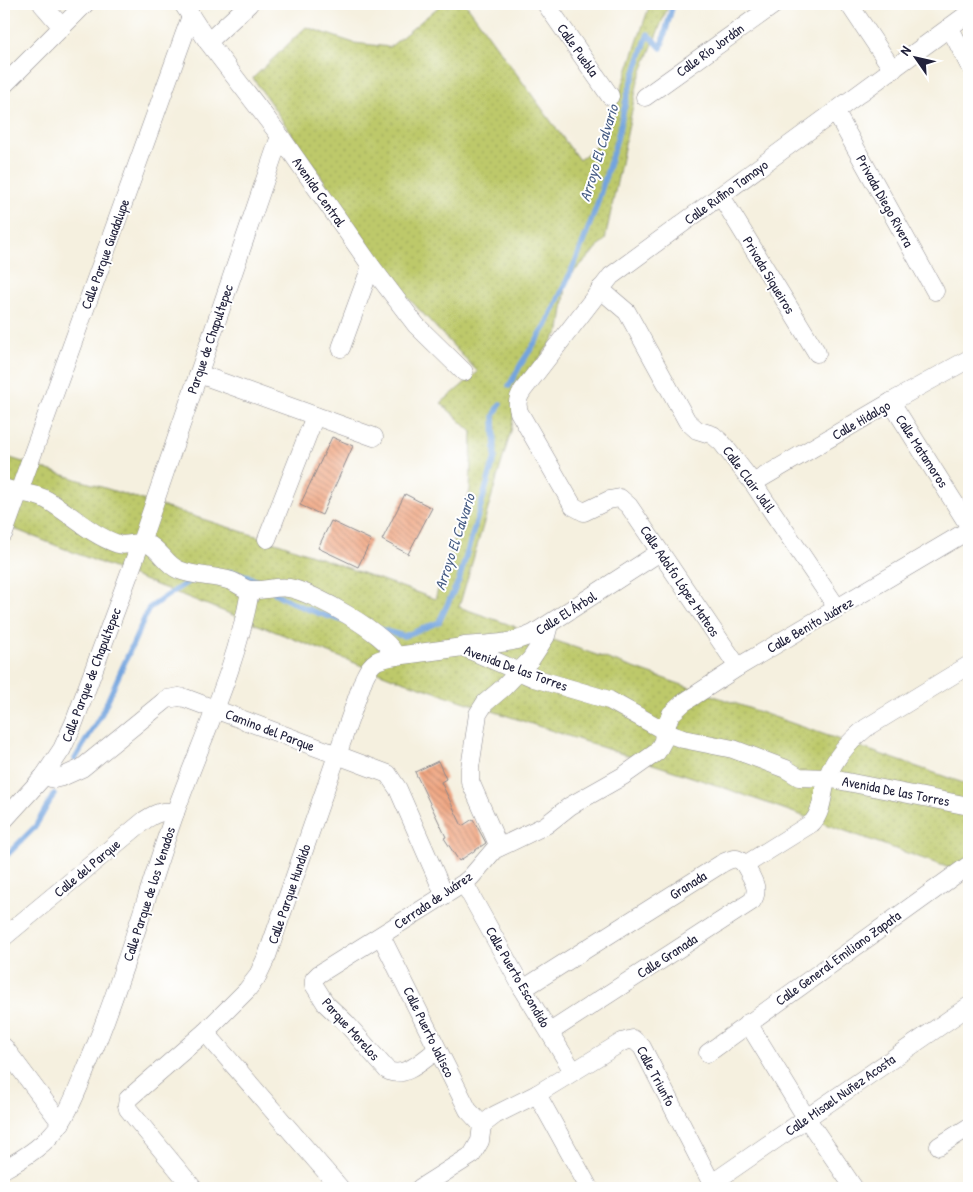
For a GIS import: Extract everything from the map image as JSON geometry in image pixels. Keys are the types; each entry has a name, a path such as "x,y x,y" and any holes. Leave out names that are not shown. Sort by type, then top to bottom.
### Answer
{"street":[{"path":"42,4 62,27"},
{"path":"4,85 85,4"},
{"path":"208,42 249,4"},
{"name":"Calle Puebla","path":"546,4 610,96"},
{"name":"Calle Río Jordán","path":"645,97 775,4"},
{"path":"849,4 893,70"},
{"name":"Avenida Central","path":"187,10 208,42 280,136 371,266 416,325 464,372"},
{"name":"Calle Parque Guadalupe","path":"4,533 11,490 187,10"},
{"name":"Calle Rufino Tamayo","path":"620,498 609,500 584,512 576,509 519,412 517,403 523,390 611,276 969,13"},
{"path":"950,28 969,65"},
{"name":"Privada Diego Rivera","path":"835,111 935,292"},
{"name":"Parque de Chapultepec","path":"141,542 280,136"},
{"name":"Privada Siqueiros","path":"721,196 817,353"},
{"path":"341,348 371,266"},
{"name":"Calle Clair Jalil","path":"600,289 627,312 687,421 697,430 718,438 753,483 838,609"},
{"name":"Calle Hidalgo","path":"753,483 891,402 969,359"},
{"path":"198,374 374,437"},
{"name":"Calle Matamoros","path":"891,402 967,515"},
{"path":"267,539 315,416"},
{"path":"11,490 36,494 48,500 94,533 111,541 124,546 141,542 152,546 168,563 179,570 196,575 231,580 250,591 288,588 328,604 353,618 391,648 396,656"},
{"name":"Calle Adolfo López Mateos","path":"620,498 629,506 738,667"},
{"name":"Calle Benito Juárez","path":"664,732 671,714 679,706 738,667 969,530"},
{"name":"Calle Parque de Chapultepec","path":"4,820 44,776 62,748 74,723 141,542"},
{"name":"Calle El Árbol","path":"463,647 504,644 519,640 549,625 660,552"},
{"name":"Calle Parque de los Venados","path":"4,1169 37,1148 50,1137 60,1124 72,1102 111,1008 175,813 215,709 243,624 250,591"},
{"path":"499,847 472,789 469,777 478,714 481,708 531,659 546,636 549,625"},
{"name":"Avenida De las Torres","path":"396,656 463,647 519,672 609,700 654,724 664,732 683,739 733,749 786,769 804,778 827,778 969,806"},
{"name":"Calle Parque Hundido","path":"193,1188 128,1109 127,1103 130,1096 205,1032 253,984 262,969 367,670 375,661 396,656"},
{"path":"746,866 812,823 816,818 832,766 866,728 969,665"},
{"name":"Camino del Parque","path":"44,776 54,779 82,768 167,699 185,698 388,774 392,779 444,894"},
{"name":"Cerrada de Juárez","path":"314,979 444,894 464,883 489,854 499,847 546,825 570,806 624,776 657,752 663,741 664,732"},
{"name":"Calle del Parque","path":"4,937 145,820 156,813 166,811 175,813"},
{"name":"Granada","path":"523,989 721,864 736,858 746,866"},
{"name":"Calle General Emiliano Zapata","path":"708,1053 969,865"},
{"name":"Calle Granada","path":"550,1032 752,901 756,894 756,888 746,866"},
{"name":"Calle Puerto Escondido","path":"464,883 523,989 573,1071"},
{"name":"Calle Puerto Jalisco","path":"381,936 468,1110 482,1125"},
{"name":"Parque Morelos","path":"314,979 314,985 326,1004 346,1023 387,1070 395,1074 404,1072 437,1050"},
{"name":"Calle Misael Nuñez Acosta","path":"713,1186 969,1006"},
{"path":"748,1023 807,1119 854,1188"},
{"path":"205,1032 340,1188"},
{"name":"Calle Triunfo","path":"482,1125 511,1106 536,1094 622,1042 633,1039 642,1047 713,1186"},
{"path":"5,1051 60,1124"},
{"path":"536,1094 589,1188"},
{"path":"420,1188 472,1155 480,1141 482,1125"},
{"path":"939,1146 969,1128"}],"green space":[{"path":"442,4 466,4 579,160 604,140 650,4 669,4 638,81 605,240 567,279 560,330 519,386 511,431 459,607 969,785 969,875 716,785 393,678 4,525 4,456 281,544 435,599 470,490 472,432 441,403 478,372 397,286 253,78 306,27 354,43 390,47"}],"building":[{"path":"332,437 353,446 322,515 300,505"},
{"path":"405,494 432,508 408,554 382,540"},
{"path":"331,521 371,540 358,567 318,548"},
{"path":"438,761 446,779 441,782 462,826 473,819 486,843 459,861 444,838 446,837 415,772"}],"waterway":[{"name":"Arroyo El Calvario","path":"509,386 546,326 577,258 596,208 617,139 627,96 648,34 661,48 673,4"},
{"name":"Arroyo El Calvario","path":"378,629 404,636 439,622 459,580 495,457 494,416 500,404"},
{"name":"Arroyo El Calvario","path":"230,572 248,576 263,585"},
{"name":"Arroyo El Calvario","path":"75,759 102,713 149,608 192,579"},
{"name":"Arroyo El Calvario","path":"275,593 309,610 345,621"},
{"name":"Arroyo El Calvario","path":"4,858 35,827 54,794"}]}
